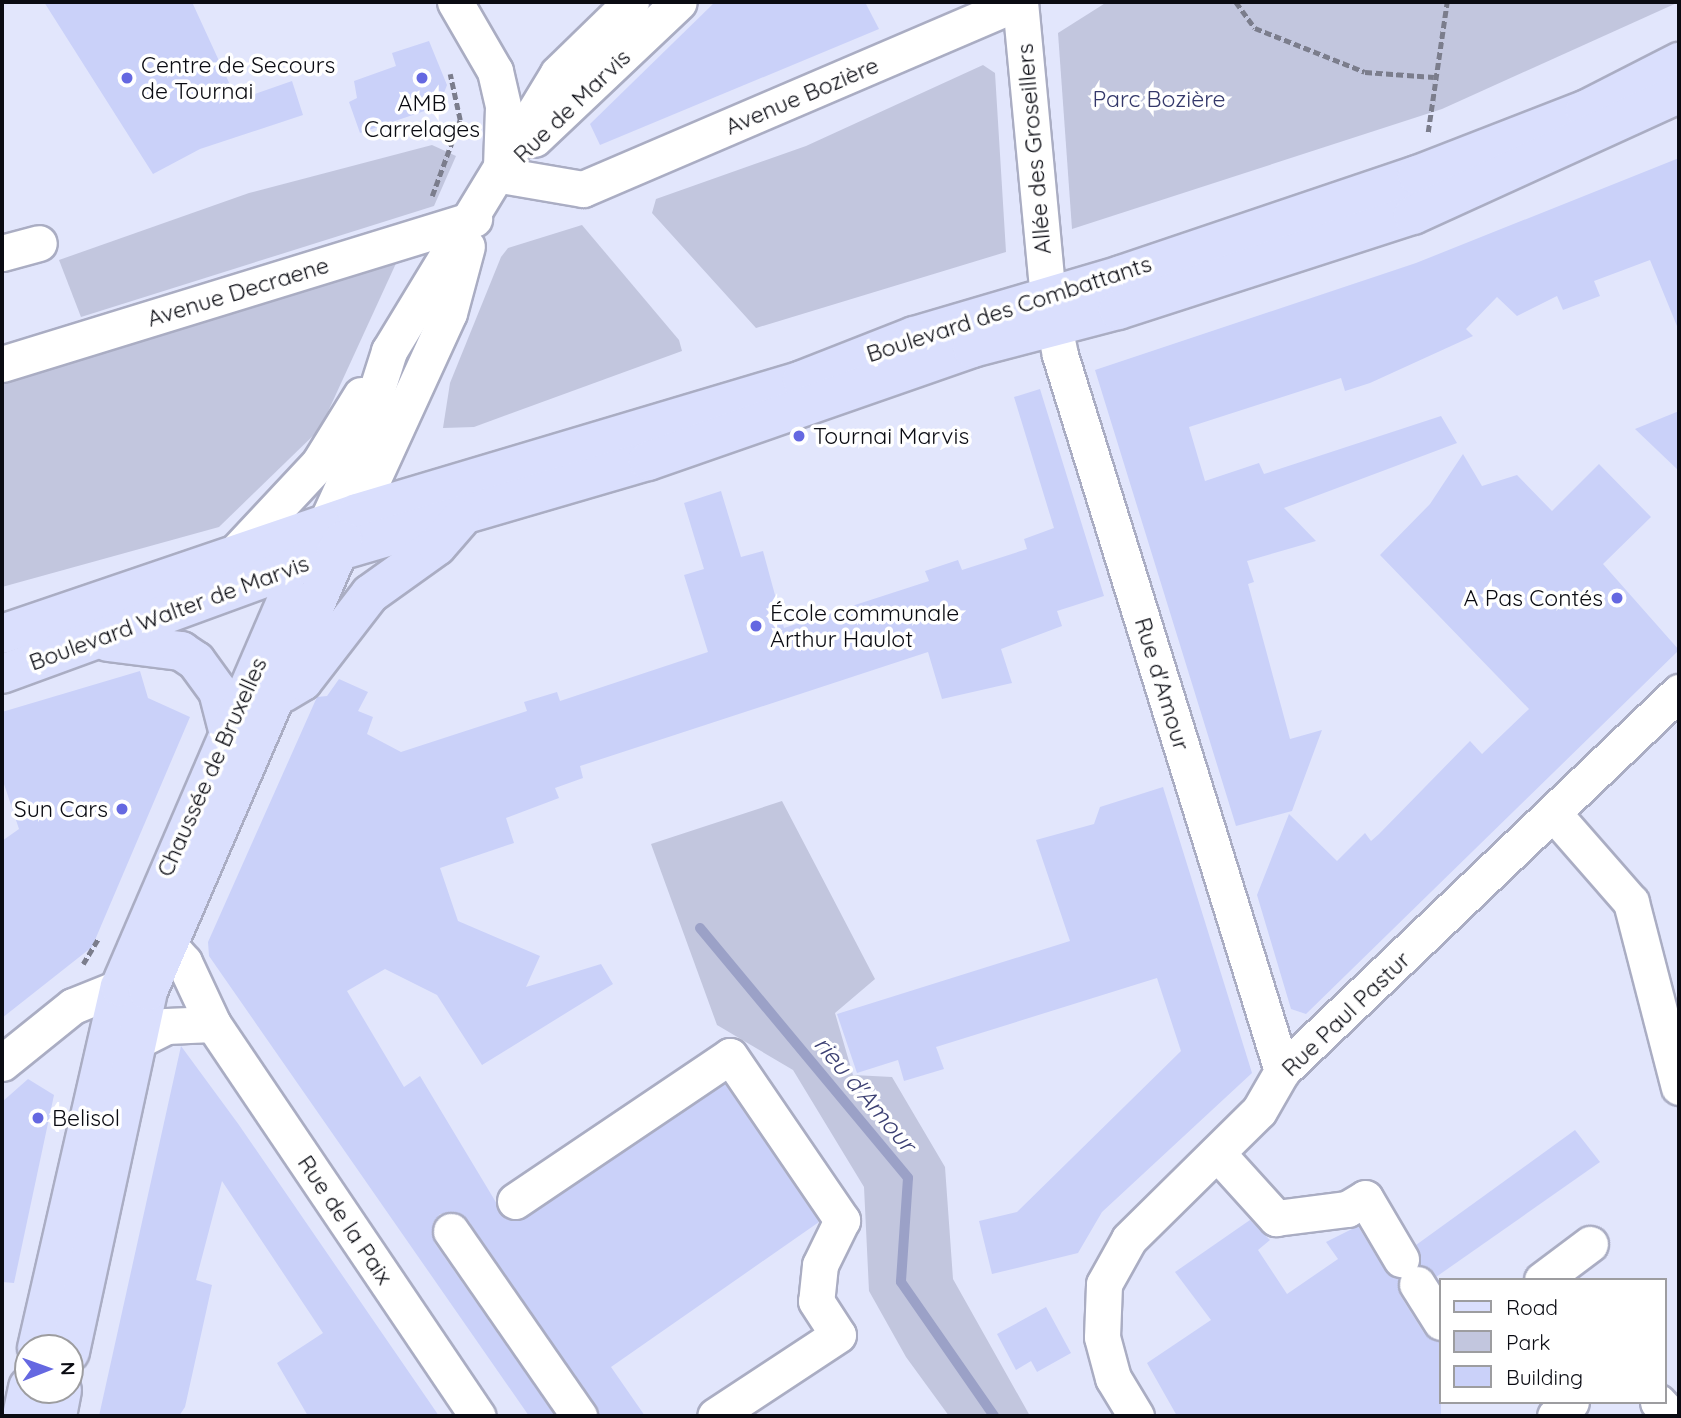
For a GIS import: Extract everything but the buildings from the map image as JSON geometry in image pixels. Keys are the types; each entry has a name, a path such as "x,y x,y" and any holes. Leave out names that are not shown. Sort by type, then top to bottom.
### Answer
{"main road":[{"name":"Boulevard des Combattants","path":"331,538 464,516 879,385 972,348 1051,312 1585,110 1679,62"},
{"name":"Boulevard des Combattants","path":"331,538 802,380 897,342 1051,312 1118,310 1413,215 1679,94"},
{"path":"280,694 303,681 370,594 438,546 464,516"},
{"name":"Boulevard Walter de Marvis","path":"2,634 233,555 331,538"},
{"name":"Boulevard Walter de Marvis","path":"2,674 102,642 331,538"},
{"name":"Chaussée de Bruxelles","path":"74,1334 135,1042 166,942 280,694 294,642 331,538"},
{"name":"Chaussée de Bruxelles","path":"40,1334 120,987 228,730 331,538"},
{"path":"102,642 181,651 196,661 218,691 228,730"}],"street":[{"path":"455,2 495,72 503,107 500,175"},
{"name":"Rue de Marvis","path":"500,175 558,73 631,2"},
{"name":"Rue de Marvis","path":"500,175 679,2"},
{"name":"Avenue Bozière","path":"500,175 583,189 1020,2"},
{"name":"Allée des Groseillers","path":"1020,2 1051,312"},
{"name":"Chaussée de Bruxelles","path":"331,538 389,351 500,175"},
{"name":"Chaussée de Bruxelles","path":"331,538 449,313 474,219"},
{"name":"Avenue Decraene","path":"2,364 474,219"},
{"path":"2,253 39,243"},
{"name":"Rue d'Amour","path":"1051,312 1282,1071"},
{"path":"233,555 319,463 389,351"},
{"name":"Rue Paul Pastur","path":"1136,1416 1113,1378 1102,1337 1104,1284 1129,1239 1259,1111 1282,1071 1679,692"},
{"path":"1553,813 1631,902 1679,1087"},
{"name":"Rue de la Paix","path":"166,942 184,962 213,1024 477,1416"},
{"path":"2,1063 73,1006 120,987"},
{"path":"135,1042 166,1026 213,1024"},
{"path":"514,1201 730,1056 842,1220 820,1265 816,1301 838,1335 715,1416"},
{"path":"1217,1153 1276,1218 1347,1209 1365,1198 1440,1320"},
{"path":"451,1231 579,1416"},
{"path":"1545,1278 1590,1244"},
{"path":"1555,1416 1569,1404"}],"path":[{"path":"1236,2 1255,28 1365,72 1434,77"},
{"path":"1428,146 1434,77 1447,2"},
{"path":"402,241 430,203 460,120 450,74"},
{"path":"76,969 105,927"}],"green space":[{"name":"Parc Bozière","path":"1107,2 1679,2 1442,109 1072,229 1058,33"},
{"path":"983,65 995,73 1006,252 756,328 652,213 656,199 806,146"},
{"path":"432,145 456,156 434,206 81,317 59,260 249,193"},
{"path":"582,225 679,340 682,351 474,427 443,428 450,383 501,257 508,248"},
{"path":"398,259 320,429 219,527 2,587 2,381"},
{"path":"782,801 875,979 835,1013 853,1075 892,1077 945,1167 953,1279 1030,1416 949,1416 906,1357 869,1291 864,1187 793,1070 717,1025 651,844"}],"waterway":[{"name":"rieu d'Amour","path":"700,928 908,1178 901,1282 994,1416"}],"place":[{"name":"Centre de Secours de Tournai","path":"127,78"},
{"name":"AMB Carrelages","path":"422,78"},
{"name":"Tournai Marvis","path":"799,436"},
{"name":"A Pas Contés","path":"1617,598"},
{"name":"École communale Arthur Haulot","path":"756,626"},
{"name":"Sun Cars","path":"122,809"},
{"name":"Belisol","path":"38,1118"}]}
